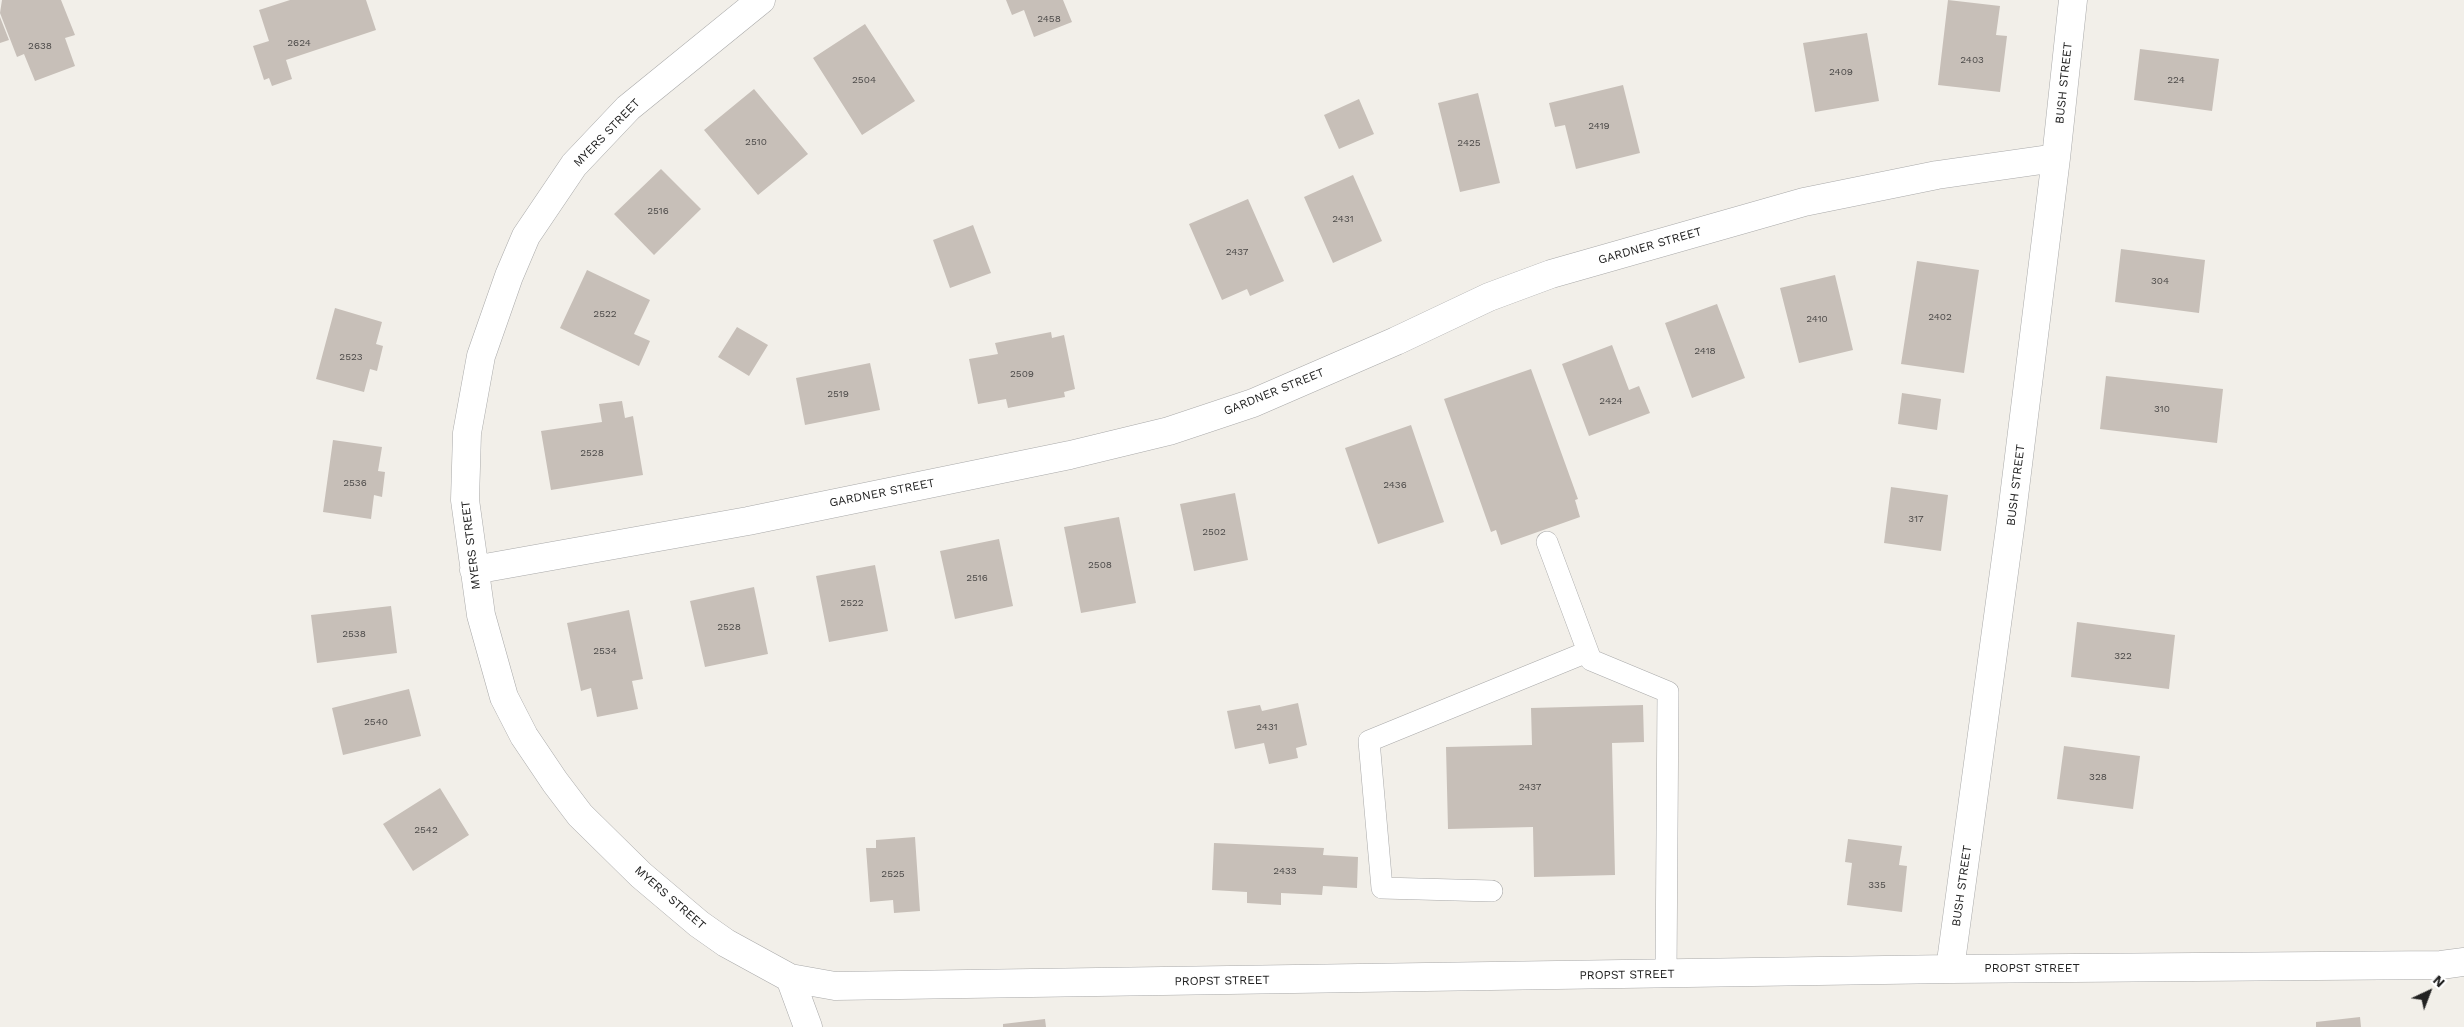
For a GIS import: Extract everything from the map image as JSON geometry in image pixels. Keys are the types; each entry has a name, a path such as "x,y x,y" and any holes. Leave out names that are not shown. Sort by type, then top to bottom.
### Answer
{"street":[{"name":"MYERS STREET","path":"761,0 628,108 574,165 526,236 481,356 467,433 465,500 481,615 504,697 524,736 555,782 580,814 635,868 699,924 726,943 790,978"},
{"name":"BUSH STREET","path":"1950,969 2011,521 2056,158 2073,0"},
{"name":"GARDNER STREET","path":"474,570 748,520 1070,455 1170,431 1253,403 1489,298 1551,274 1804,202 1937,175 2056,158"},
{"name":"PROPST STREET","path":"790,978 835,986 1950,969 2441,965 2464,962"},
{"path":"790,978 808,1027"}],"lane":[{"path":"1546,542 1591,660 1668,692 1666,974"},
{"path":"1492,891 1382,888 1370,741 1587,652"}],"building":[{"path":"2,0 61,0 75,35 65,38 75,66 35,81 24,54 17,57 0,13"},
{"path":"290,0 366,0 376,30 286,60 292,79 272,86 269,78 264,80 253,46 269,41 259,10"},
{"path":"1006,0 1063,0 1072,22 1034,37 1024,10 1012,15"},
{"path":"1948,0 2000,6 1996,35 2007,36 2000,92 1938,85"},
{"path":"0,17 9,40 0,43"},
{"path":"865,24 915,101 862,135 813,58"},
{"path":"1867,33 1879,101 1815,112 1803,43"},
{"path":"2140,49 2219,59 2212,111 2134,100"},
{"path":"1623,85 1640,153 1576,169 1565,125 1555,127 1549,103"},
{"path":"754,89 808,154 758,195 704,130"},
{"path":"1478,93 1500,183 1460,192 1438,103"},
{"path":"1359,99 1374,134 1339,149 1324,115"},
{"path":"661,169 701,209 654,255 614,214"},
{"path":"1353,175 1382,241 1333,263 1304,197"},
{"path":"1248,199 1284,281 1250,296 1247,289 1222,300 1189,224"},
{"path":"973,225 991,273 950,288 933,240"},
{"path":"2121,249 2205,260 2199,313 2115,302"},
{"path":"1917,261 1979,270 1964,373 1901,364"},
{"path":"587,270 650,300 634,334 650,341 639,366 560,328"},
{"path":"1835,275 1853,350 1799,363 1780,288"},
{"path":"1717,304 1745,378 1692,398 1665,323"},
{"path":"335,308 382,322 376,344 383,346 377,371 370,369 364,392 316,379"},
{"path":"737,327 768,345 749,376 718,357"},
{"path":"1051,332 1052,338 1064,335 1075,389 1064,392 1065,397 1008,408 1006,399 978,404 969,359 998,354 995,343"},
{"path":"1612,345 1629,390 1639,386 1650,413 1589,436 1562,364"},
{"path":"870,363 880,410 805,425 796,378"},
{"path":"1531,369 1578,499 1575,500 1580,517 1501,545 1496,530 1491,532 1444,399"},
{"path":"2106,376 2223,389 2217,443 2100,429"},
{"path":"1902,393 1941,399 1937,430 1898,424"},
{"path":"622,401 625,418 633,416 643,475 551,490 541,431 602,422 599,404"},
{"path":"1411,425 1444,522 1378,544 1345,448"},
{"path":"333,440 382,447 378,471 385,472 382,497 374,495 371,519 323,512"},
{"path":"1891,487 1948,495 1941,551 1884,543"},
{"path":"1235,493 1248,560 1194,571 1180,504"},
{"path":"1119,517 1136,603 1081,613 1064,527"},
{"path":"999,539 1013,606 955,619 940,551"},
{"path":"875,565 888,631 829,642 816,576"},
{"path":"754,587 768,654 705,667 690,601"},
{"path":"391,606 397,653 317,663 311,615"},
{"path":"629,610 643,679 632,681 638,709 597,717 591,688 581,691 567,623"},
{"path":"2077,622 2175,635 2169,689 2071,677"},
{"path":"409,689 421,736 343,755 332,708"},
{"path":"1298,703 1307,745 1296,748 1298,758 1269,764 1264,743 1235,749 1227,711 1260,705 1262,711"},
{"path":"1643,705 1644,742 1612,743 1615,875 1534,877 1533,827 1448,829 1446,747 1532,745 1531,708"},
{"path":"2064,746 2140,756 2133,809 2057,799"},
{"path":"440,788 469,835 413,871 383,824"},
{"path":"915,837 920,911 894,913 893,900 870,902 866,848 876,848 876,840"},
{"path":"1848,839 1902,846 1899,865 1907,866 1902,912 1847,905 1852,863 1845,862"},
{"path":"1214,843 1324,848 1323,855 1358,857 1357,888 1323,886 1322,895 1281,893 1281,905 1247,903 1247,892 1212,890"},
{"path":"2360,1017 2361,1027 2316,1027 2316,1022"},
{"path":"1045,1019 1046,1027 1003,1027 1003,1024"}]}
